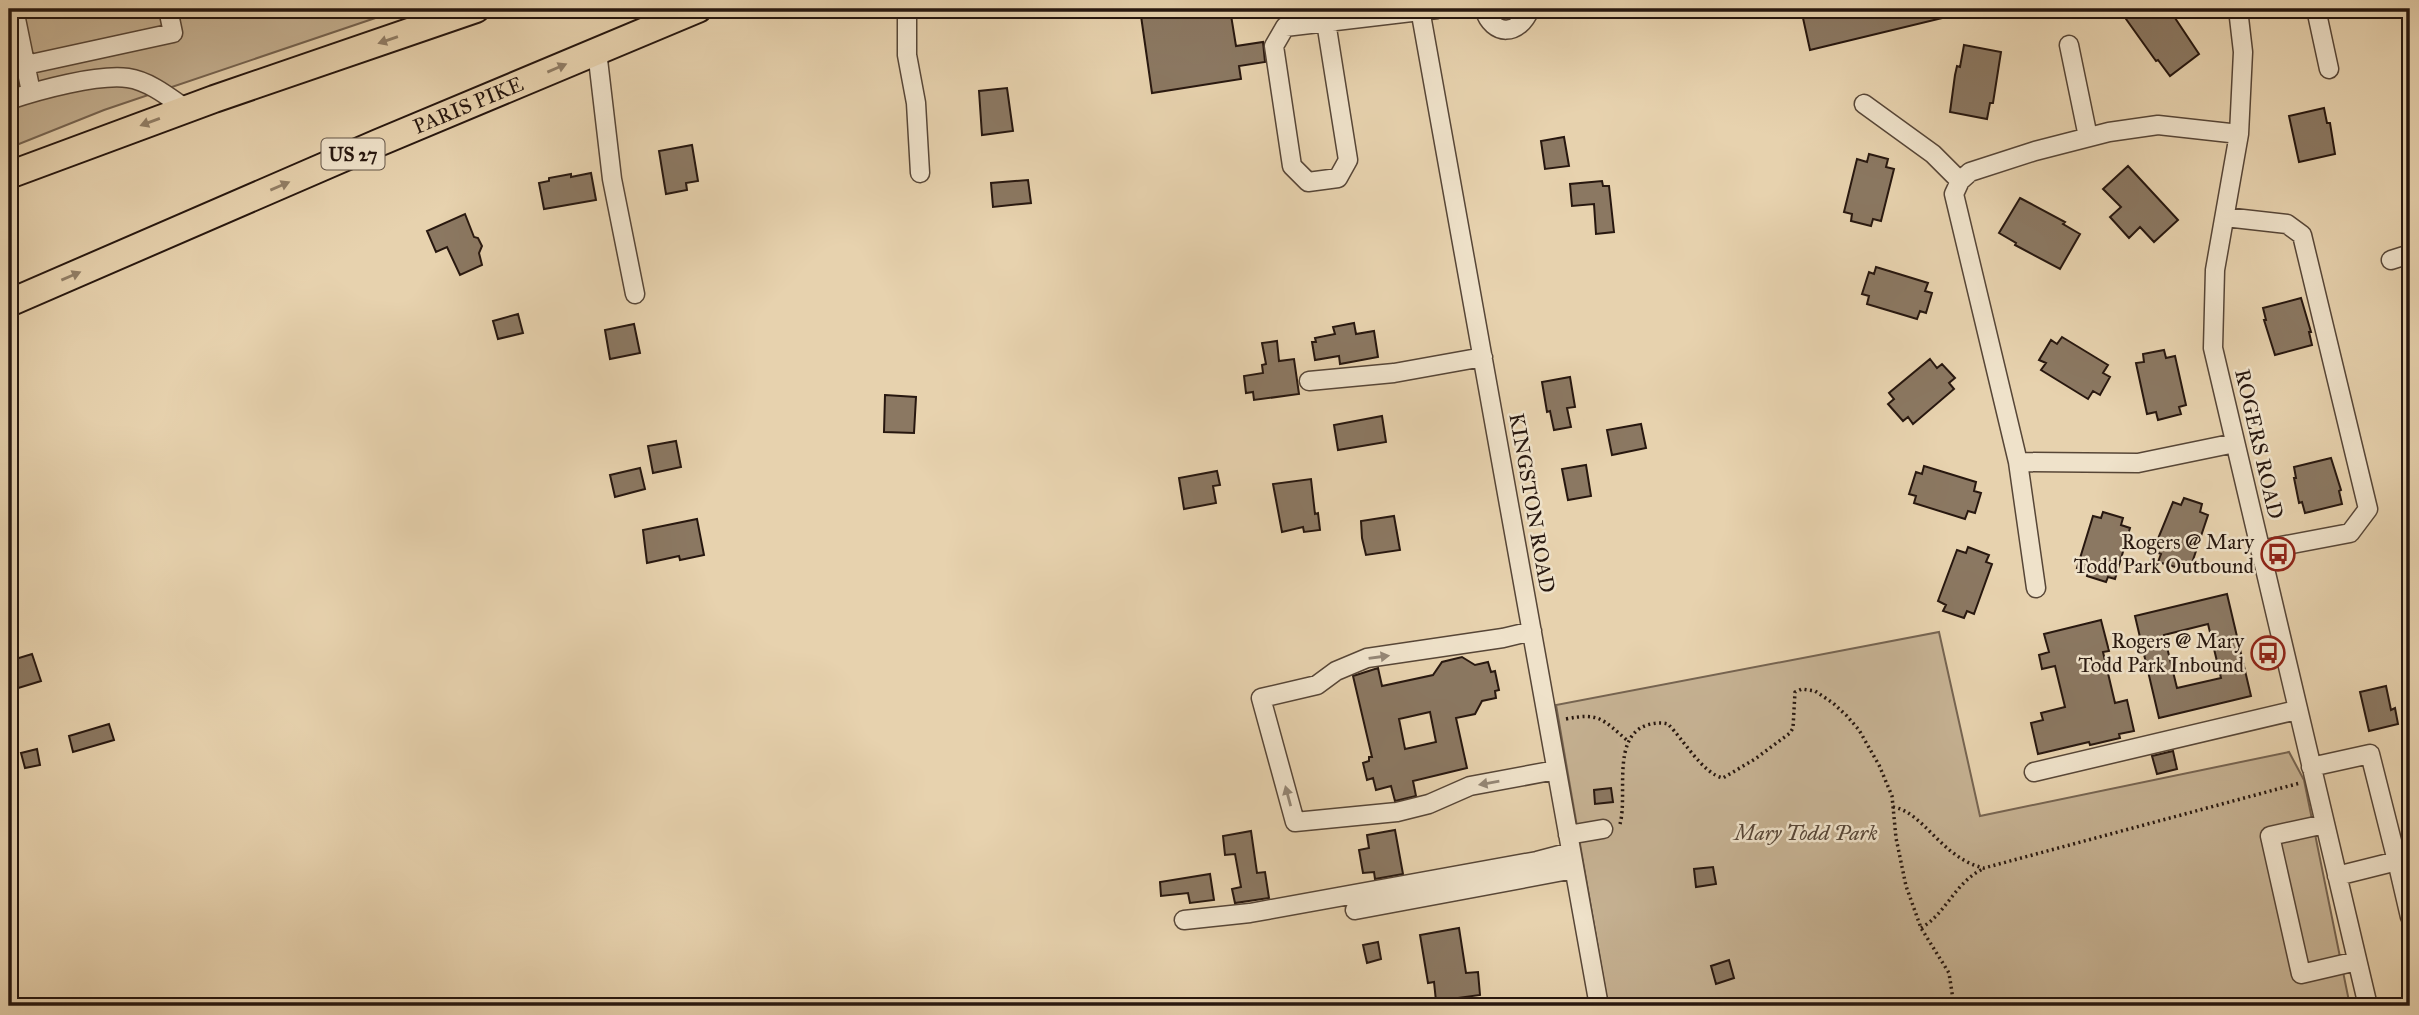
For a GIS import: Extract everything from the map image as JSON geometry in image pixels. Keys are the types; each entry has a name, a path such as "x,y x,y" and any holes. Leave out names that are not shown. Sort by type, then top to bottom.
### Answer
{"highway":[{"path":"9,175 186,109 476,9"},
{"name":"PARIS PIKE","path":"9,303 698,9"}],"street":[{"path":"14,9 31,92"},
{"path":"26,65 173,33 168,9"},
{"path":"906,9 907,55 916,103 920,173"},
{"path":"1484,9 1494,27 1506,30 1518,26 1530,9"},
{"name":"ROGERS ROAD","path":"2238,9 2244,52 2239,134 2215,270 2213,348 2368,1006"},
{"path":"2316,9 2329,69"},
{"path":"1326,22 1348,160 1338,178 1308,182 1292,166 1274,46 1285,27 1326,22 1426,10"},
{"name":"KINGSTON ROAD","path":"1426,10 1483,357 1599,1006"},
{"path":"2069,45 2088,137"},
{"path":"597,51 612,179 635,294"},
{"path":"9,100 31,92 108,78 130,78 163,92 186,109"},
{"path":"1864,104 1933,154 1960,181"},
{"path":"2036,588 2018,461 1954,194 1960,181 1970,172 2035,151 2109,132 2158,125 2239,134"},
{"path":"2225,217 2287,223 2302,236 2368,509 2350,533 2260,550"},
{"path":"2390,260 2410,254"},
{"path":"1309,381 1394,373 1483,357"},
{"path":"2018,461 2138,463 2235,443"},
{"path":"1532,631 1503,638 1367,658 1336,671 1317,684 1261,698 1295,822 1397,812 1429,804 1470,786 1556,770"},
{"path":"2034,772 2297,710"},
{"path":"2311,767 2370,754 2397,861 2407,889 2410,917"},
{"path":"2325,824 2270,836 2301,974 2357,961"},
{"path":"1355,910 1571,852 1603,829"},
{"path":"1184,920 1250,913 1537,861 1571,852"},
{"path":"2337,876 2397,861"}],"path":[{"path":"1603,829 1620,824 1623,814 1624,761 1628,741 1635,730 1650,724 1668,724 1704,766 1723,778 1790,733 1793,728 1795,692 1802,689 1815,691 1847,716 1859,730 1879,765 1892,796 1896,838 1906,886 1921,928 1949,973 1954,1006"},
{"path":"1559,720 1587,715 1602,719 1628,741"},
{"path":"1921,928 1933,921 1966,880 1984,868 2300,783"},
{"path":"1893,807 1907,810 1955,855 1984,868"}],"green space":[{"path":"9,9 402,9 104,110 9,148"},
{"name":"Mary Todd Park","path":"1939,632 1980,816 2289,752 2304,780 2350,1006 1608,1006 1556,705"}],"building":[{"path":"1140,9 1230,9 1236,46 1263,42 1265,62 1239,66 1241,79 1152,93"},
{"path":"1801,9 1959,9 1959,14 1810,50"},
{"path":"2139,9 2169,9 2199,54 2170,76 2126,19"},
{"path":"1964,45 2001,52 1993,103 1990,103 1987,119 1950,112 1955,75 1957,66 1960,67"},
{"path":"1007,88 1013,131 982,135 979,91"},
{"path":"2324,108 2327,123 2330,123 2335,154 2299,162 2289,116"},
{"path":"1564,137 1569,166 1545,169 1541,141"},
{"path":"692,145 698,181 686,183 687,190 666,194 659,151"},
{"path":"1869,154 1888,159 1886,167 1894,169 1881,221 1873,219 1871,226 1851,221 1852,214 1844,212 1857,159 1867,162"},
{"path":"2128,166 2178,220 2154,242 2140,227 2129,238 2110,217 2121,207 2103,189"},
{"path":"591,173 596,200 544,209 539,183 549,181 549,178"},
{"path":"1028,180 1031,203 993,207 991,183"},
{"path":"1602,181 1603,186 1609,186 1614,232 1596,234 1594,204 1572,206 1570,184"},
{"path":"2020,198 2065,222 2063,224 2080,234 2060,269 2015,245 2016,243 1999,233"},
{"path":"465,214 474,237 478,238 482,246 479,253 482,265 460,275 447,247 436,252 427,231"},
{"path":"1876,267 1928,283 1925,291 1932,293 1926,313 1920,311 1917,319 1867,304 1869,296 1862,294 1869,272 1874,274"},
{"path":"2301,298 2312,345 2275,355 2263,308"},
{"path":"518,314 523,333 498,339 493,321"},
{"path":"1354,323 1356,334 1374,331 1378,357 1340,364 1339,356 1315,360 1312,342 1316,342 1315,338 1335,334 1333,327"},
{"path":"634,324 640,353 610,359 605,330"},
{"path":"2062,337 2108,365 2103,373 2110,377 2100,395 2093,391 2088,399 2041,370 2046,363 2039,360 2051,340 2057,344"},
{"path":"1277,341 1279,361 1294,359 1299,394 1254,400 1253,392 1246,393 1244,376 1263,373 1262,365 1266,364 1262,343"},
{"path":"2164,350 2166,358 2175,356 2186,405 2179,407 2181,414 2158,420 2156,412 2147,414 2136,363 2144,362 2143,354"},
{"path":"1930,359 1937,368 1942,364 1955,378 1949,383 1954,389 1913,424 1908,417 1903,421 1888,404 1894,399 1889,393"},
{"path":"1570,377 1575,407 1567,408 1571,427 1554,430 1550,411 1547,412 1542,382"},
{"path":"885,395 916,397 914,433 884,432"},
{"path":"1382,416 1386,442 1338,450 1334,425"},
{"path":"1641,424 1646,448 1612,455 1607,430"},
{"path":"676,441 681,467 653,473 648,446"},
{"path":"2331,458 2341,490 2342,504 2305,513 2302,502 2299,503 2294,467"},
{"path":"1586,465 1591,496 1568,500 1562,469"},
{"path":"1924,466 1976,482 1974,491 1981,493 1975,513 1968,511 1965,519 1914,503 1916,496 1909,494 1916,472 1922,474"},
{"path":"640,468 645,489 615,497 610,475"},
{"path":"1217,471 1220,485 1213,486 1216,503 1184,509 1179,478"},
{"path":"1311,479 1315,514 1318,513 1320,530 1304,532 1303,527 1282,532 1273,484"},
{"path":"2184,498 2202,504 2200,512 2208,515 2191,566 2181,562 2179,568 2158,562 2161,554 2153,551 2173,502 2181,505"},
{"path":"2103,512 2123,518 2121,525 2130,528 2115,579 2108,577 2106,582 2087,576 2088,571 2077,568 2093,516 2101,518"},
{"path":"1394,516 1400,550 1366,555 1361,521"},
{"path":"697,519 704,555 680,560 679,556 647,563 643,530"},
{"path":"1968,547 1989,555 1986,562 1992,564 1974,614 1967,611 1964,618 1943,611 1946,605 1938,601 1957,550 1966,553"},
{"path":"2227,594 2251,696 2159,718 2135,616","holes":["2208,624 2221,678 2177,688 2164,635"]},
{"path":"2101,620 2109,651 2103,652 2115,703 2127,700 2134,731 2119,734 2120,738 2038,754 2031,723 2043,720 2041,713 2065,707 2055,666 2042,669 2039,655 2049,652 2044,634"},
{"path":"32,654 41,681 15,689 9,661"},
{"path":"1462,657 1475,665 1488,662 1491,672 1495,671 1499,690 1495,691 1496,698 1482,701 1475,714 1456,718 1467,768 1413,781 1416,796 1395,801 1391,786 1376,790 1373,778 1367,780 1363,763 1372,757 1353,676 1378,668 1382,686 1433,675 1442,662","holes":["1430,712 1436,742 1405,749 1399,719"]},
{"path":"2386,686 2391,710 2395,708 2398,724 2369,731 2360,692"},
{"path":"109,724 114,740 73,752 69,736"},
{"path":"37,749 40,765 25,768 21,753"},
{"path":"2173,751 2177,769 2157,774 2152,756"},
{"path":"1611,788 1613,802 1595,804 1594,790"},
{"path":"1395,830 1403,874 1375,879 1374,872 1363,873 1359,850 1369,848 1367,835"},
{"path":"1251,831 1257,873 1265,872 1269,898 1235,903 1232,889 1241,887 1235,854 1225,855 1223,836"},
{"path":"1713,867 1716,884 1696,887 1694,869"},
{"path":"1210,874 1214,900 1190,903 1188,893 1161,896 1160,882"},
{"path":"1459,928 1466,973 1478,972 1480,995 1436,1001 1434,982 1428,983 1420,935"},
{"path":"1378,942 1381,959 1367,963 1363,945"},
{"path":"1729,960 1734,978 1716,984 1711,966"}],"place":[{"name":"Rogers @ Mary Todd Park Outbound","path":"2278,554"},
{"name":"Rogers @ Mary Todd Park Inbound","path":"2268,653"}]}
